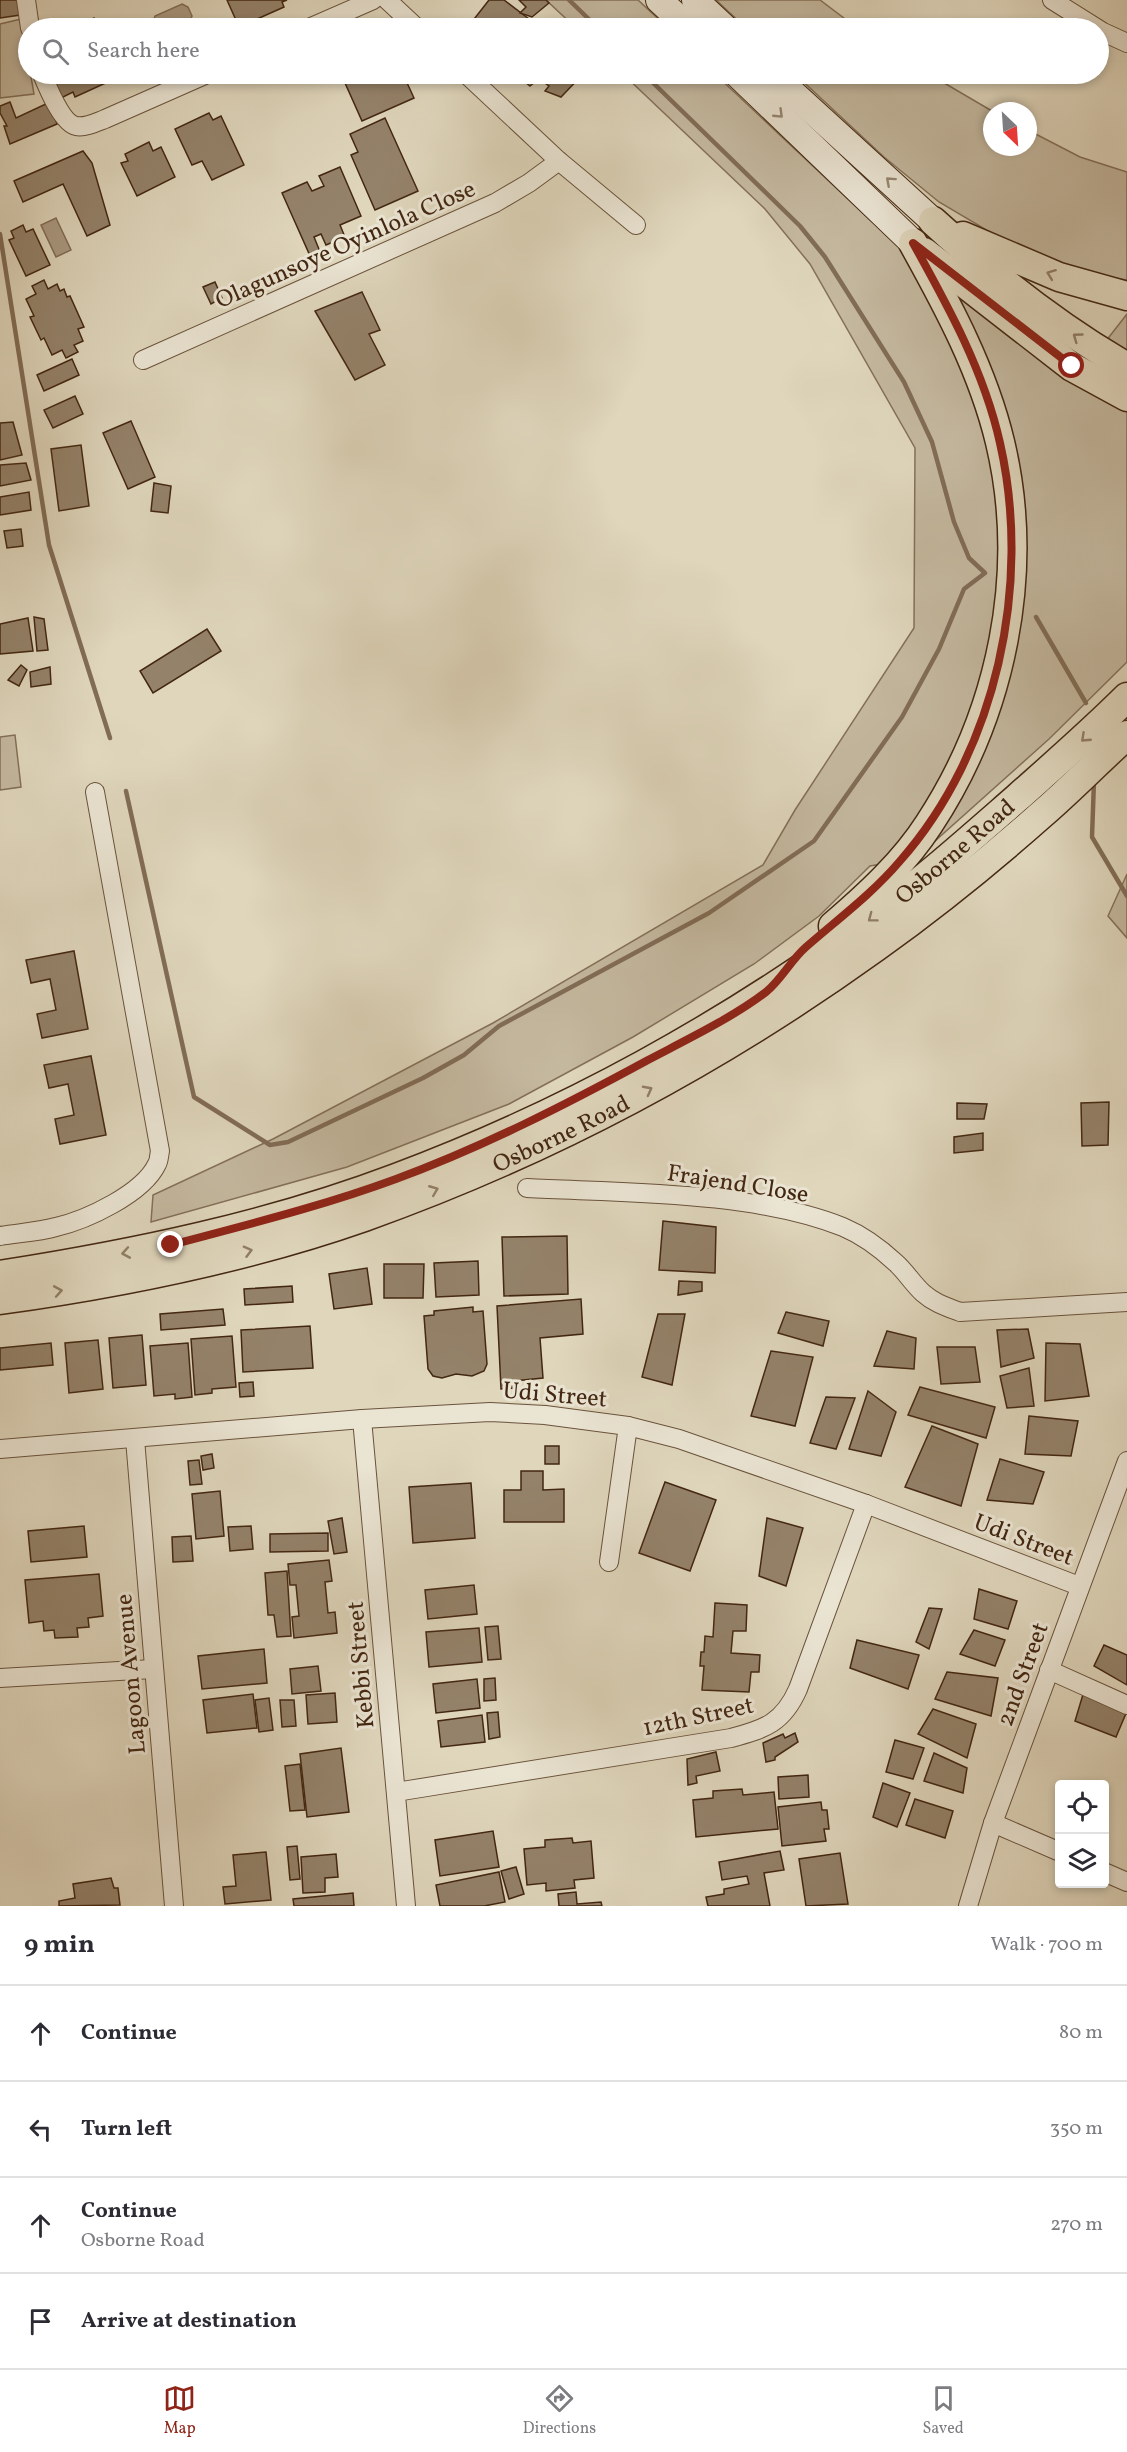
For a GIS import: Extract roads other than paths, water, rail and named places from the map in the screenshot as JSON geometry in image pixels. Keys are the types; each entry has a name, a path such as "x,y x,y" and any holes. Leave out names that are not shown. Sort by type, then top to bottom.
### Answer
{"main road":[{"path":"659,0 678,18"},
{"path":"695,0 714,18"},
{"path":"747,84 913,243 962,268 1005,285 1085,343 1127,367"},
{"path":"783,84 933,221 962,268 1072,366 1127,397"},
{"path":"962,268 1059,277 1127,296"},
{"path":"768,991 802,950 867,896 915,843 951,789 987,708 999,669 1007,628 1011,542 1008,493 1000,442 972,358 962,268"},
{"name":"Osborne Road","path":"0,1275 171,1245 283,1214 393,1180 559,1107 702,1031 768,991 874,917 935,868 1064,757 1127,697"},
{"name":"Osborne Road","path":"0,1300 183,1267 300,1237 362,1218 432,1191 498,1164 581,1124 711,1055 810,993 870,951 1042,814 1127,735"}],"street":[{"path":"26,0 29,18"},
{"path":"332,18 373,0"},
{"path":"387,0 406,18"},
{"path":"1052,0 1081,18"},
{"path":"1109,35 1127,43"},
{"path":"47,84 68,121 76,126 88,125 105,119 184,84"},
{"path":"477,84 559,161 636,225"},
{"name":"Olagunsoye Oyinlola Close","path":"143,360 495,203 529,183 559,161"},
{"path":"0,1236 55,1228 101,1210 147,1178 159,1157 159,1137 95,792"},
{"name":"Frajend Close","path":"527,1188 649,1194 747,1203 800,1215 844,1228 868,1241 897,1263 924,1294 942,1306 960,1312 1127,1302"},
{"name":"Udi Street","path":"0,1449 362,1419 490,1412 545,1414 628,1426 680,1439 866,1504 1079,1586"},
{"name":"Kebbi Street","path":"362,1419 406,1906"},
{"path":"609,1562 628,1426"},
{"name":"Lagoon Avenue","path":"135,1438 174,1906"},
{"name":"2nd Street","path":"968,1906 993,1823 1127,1461"},
{"name":"12th Street","path":"396,1792 731,1738 775,1722 793,1701 866,1504"},
{"path":"0,1678 153,1669"},
{"path":"1049,1670 1127,1705"},
{"path":"993,1823 1055,1850"},
{"path":"1109,1874 1127,1882"}],"waterway":[{"path":"569,0 588,18"},
{"path":"126,791 194,1097 270,1145 288,1142 423,1078 464,1055 499,1026 709,913 814,841 902,717 939,649 964,589 985,573 969,558 954,522 932,442 904,382 825,257 800,226 654,84"},
{"path":"0,234 49,545 110,738"},
{"path":"1036,617 1086,703"},
{"path":"1094,781 1092,837 1127,896"}]}
